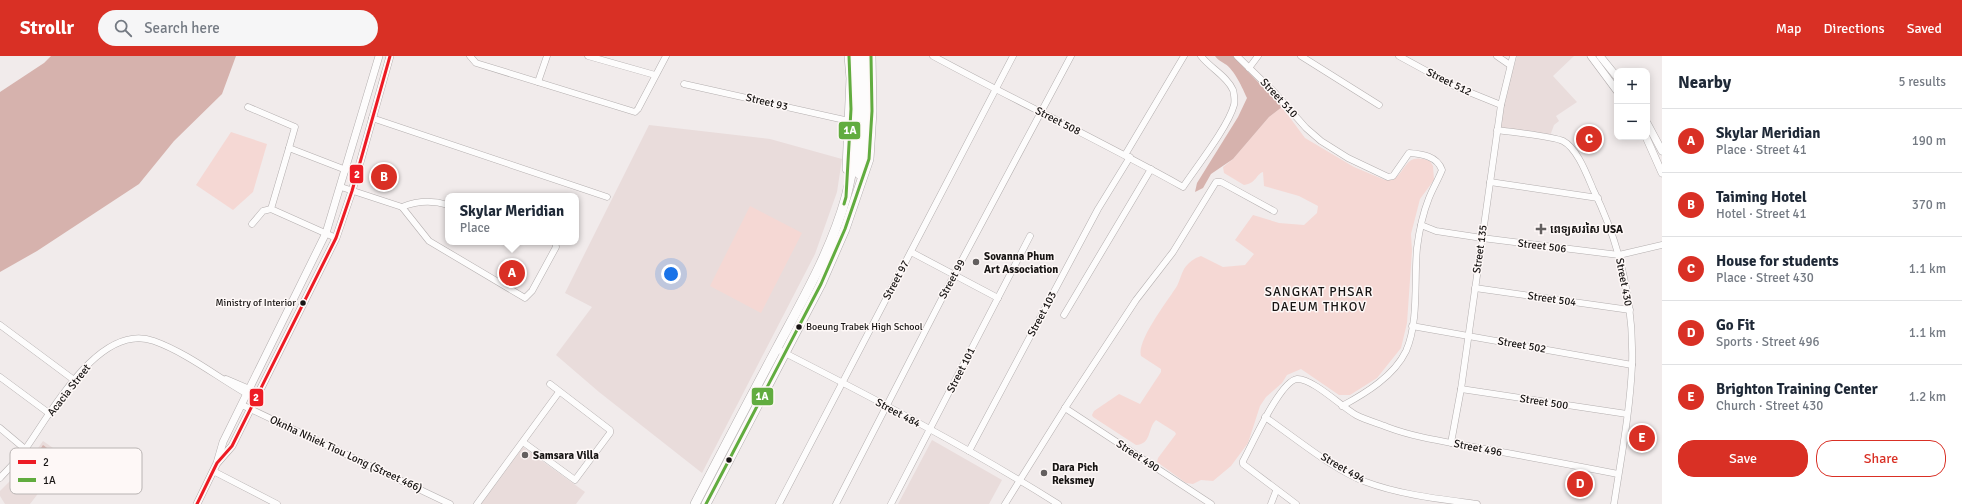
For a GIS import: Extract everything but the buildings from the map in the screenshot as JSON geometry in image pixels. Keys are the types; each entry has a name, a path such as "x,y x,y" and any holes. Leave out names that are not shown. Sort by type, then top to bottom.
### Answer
{"highway":[{"path":"849,56 851,78 849,121 850,198"},
{"path":"850,198 856,142 856,56"},
{"path":"850,198 863,142 865,79 863,56"},
{"path":"706,504 781,351 870,153 872,88 871,56"},
{"path":"695,504 781,351"}],"main road":[{"path":"197,504 217,463 223,442 326,233 342,187 379,56"},
{"path":"217,463 232,446 336,238 352,191 390,56"},
{"path":"1591,56 1614,87"},
{"path":"1600,56 1614,73"},
{"path":"1650,129 1662,151"},
{"path":"1647,140 1662,173"}],"street":[{"path":"470,56 476,63 635,112 666,56"},
{"path":"538,82 546,56"},
{"path":"588,56 655,75"},
{"name":"Street 508","path":"933,56 944,59 995,90 1128,156 1183,187 1226,122 1235,104 1233,90 1201,56"},
{"name":"Street 97","path":"779,504 1013,56"},
{"name":"Street 99","path":"836,504 954,275 1071,56"},
{"name":"Street 103","path":"969,451 1098,209 1184,56"},
{"name":"Street 510","path":"1237,56 1275,93 1306,128 1321,141 1348,158 1388,177 1393,176 1408,153 1420,154 1435,159 1442,170 1429,199 1421,225"},
{"path":"1249,68 1258,56"},
{"path":"1301,56 1379,105"},
{"name":"Street 512","path":"1399,56 1454,86 1501,105"},
{"path":"1497,56 1510,65"},
{"name":"Street 135","path":"1451,442 1468,336 1501,105 1513,56"},
{"name":"Street 93","path":"684,84 849,121"},
{"path":"248,107 295,126 271,209"},
{"path":"372,118 607,198"},
{"name":"Street 430","path":"1497,130 1563,141 1570,147 1583,168 1598,198 1619,255 1626,282 1630,310 1632,365 1627,414 1614,504"},
{"path":"289,148 346,170"},
{"path":"1064,315 1151,169"},
{"path":"1005,504 1017,478 1136,300 1173,252 1216,182 1222,182 1274,211"},
{"path":"1490,182 1598,198"},
{"path":"342,187 402,207 429,241 526,298 532,292 556,247 556,245"},
{"path":"402,207 412,203 425,202 445,205"},
{"path":"252,224 263,211 271,209 336,238"},
{"path":"1342,406 1364,394 1382,380 1406,350 1412,326 1417,247 1421,225"},
{"name":"Street 506","path":"1421,225 1436,231 1482,238 1619,255 1662,245"},
{"name":"Street 101","path":"891,504 1030,236"},
{"path":"911,252 998,298"},
{"name":"Street 504","path":"1475,288 1630,310"},
{"path":"0,325 74,380"},
{"name":"Street 502","path":"1412,326 1632,365"},
{"name":"Acacia Street","path":"26,448 74,380 93,359 105,350 129,338 142,338 163,344 222,378 258,396"},
{"name":"Street 484","path":"781,351 969,451 1017,478 1058,504"},
{"path":"0,377 50,414"},
{"name":"Street 496","path":"1265,417 1280,394 1289,384 1296,379 1303,380 1325,392 1342,406 1357,415 1393,429 1451,442 1618,474"},
{"path":"522,442 575,480 601,446 610,430 550,384"},
{"name":"Street 500","path":"1460,389 1627,414"},
{"path":"477,504 559,392"},
{"name":"Oknha Nhiek Tiou Long (Street 466)","path":"242,405 450,504"},
{"name":"Street 490","path":"1065,408 1211,504"},
{"path":"1265,417 1243,461 1243,464 1276,491 1296,504"},
{"name":"Street 494","path":"1265,417 1325,458 1365,482 1423,496 1477,504"},
{"path":"0,428 24,448"},
{"name":"Acacia Street","path":"0,478 10,466"},
{"path":"213,471 277,504"},
{"path":"1271,504 1276,491"}],"shaded area":[{"path":"51,56 236,56 222,94 174,141 139,184 37,251 0,272 0,92 44,63"},
{"path":"1215,56 1233,56 1282,107 1269,117 1233,159 1211,174 1203,188 1195,192 1197,183 1238,117 1247,98 1232,70"},
{"path":"1517,56 1574,56 1553,76 1577,102 1556,116 1559,121 1554,125 1550,136 1500,128 1503,104"},
{"path":"1282,107 1305,138 1354,167 1385,180 1393,180 1411,160 1422,159 1430,161 1433,166 1434,180 1420,199 1411,234 1412,251 1407,323 1401,348 1377,378 1350,395 1339,395 1301,369 1287,375 1282,383 1266,397 1260,406 1248,443 1231,466 1213,481 1201,480 1193,484 1186,483 1157,462 1158,458 1176,434 1175,432 1156,420 1145,442 1136,445 1092,415 1094,411 1119,394 1140,404 1161,372 1161,369 1141,356 1143,341 1177,286 1183,271 1189,263 1201,256 1223,267 1245,265 1254,254 1235,240 1253,215 1279,223 1304,225 1317,213 1318,206 1299,196 1264,186 1263,172 1258,175 1254,181 1244,185 1224,173 1223,167 1233,159 1269,117"},
{"path":"649,125 770,139 842,159 837,192 815,254 702,473 599,392 556,355 592,307 565,293"},
{"path":"231,132 267,144 253,192 233,210 196,185"},
{"path":"750,206 802,233 761,313 710,286"},
{"path":"932,440 1002,480 989,504 898,504"},
{"path":"43,441 53,448 38,448"},
{"path":"523,447 585,492 576,504 481,504"},
{"path":"10,481 10,494 38,494 30,504 5,504 0,496 0,491"}],"transit line":[{"name":"2","path":"197,504 217,463 232,446 336,238 352,191 390,56"},
{"name":"1A","path":"844,204 846,197 851,109 849,56"},
{"name":"1A","path":"706,504 821,284 845,229 869,159 872,111 871,56"}],"place":[{"name":"House for students","path":"1589,139"},
{"name":"Taiming Hotel","path":"384,177"},
{"name":"ពេទ្យសរសៃ USA","path":"1541,229"},
{"name":"Sovanna Phum Art Association","path":"976,262"},
{"name":"Skylar Meridian","path":"512,273"},
{"name":"Ministry of Interior","path":"303,303"},
{"name":"Boeung Trabek High School","path":"799,327"},
{"name":"Brighton Training Center","path":"1642,438"},
{"name":"Samsara Villa","path":"525,455"},
{"name":"Dara Pich Reksmey","path":"1044,473"},
{"name":"Go Fit","path":"1580,484"}],"district":[{"name":"SANGKAT PHSAR DAEUM THKOV","path":"1319,300"}]}
